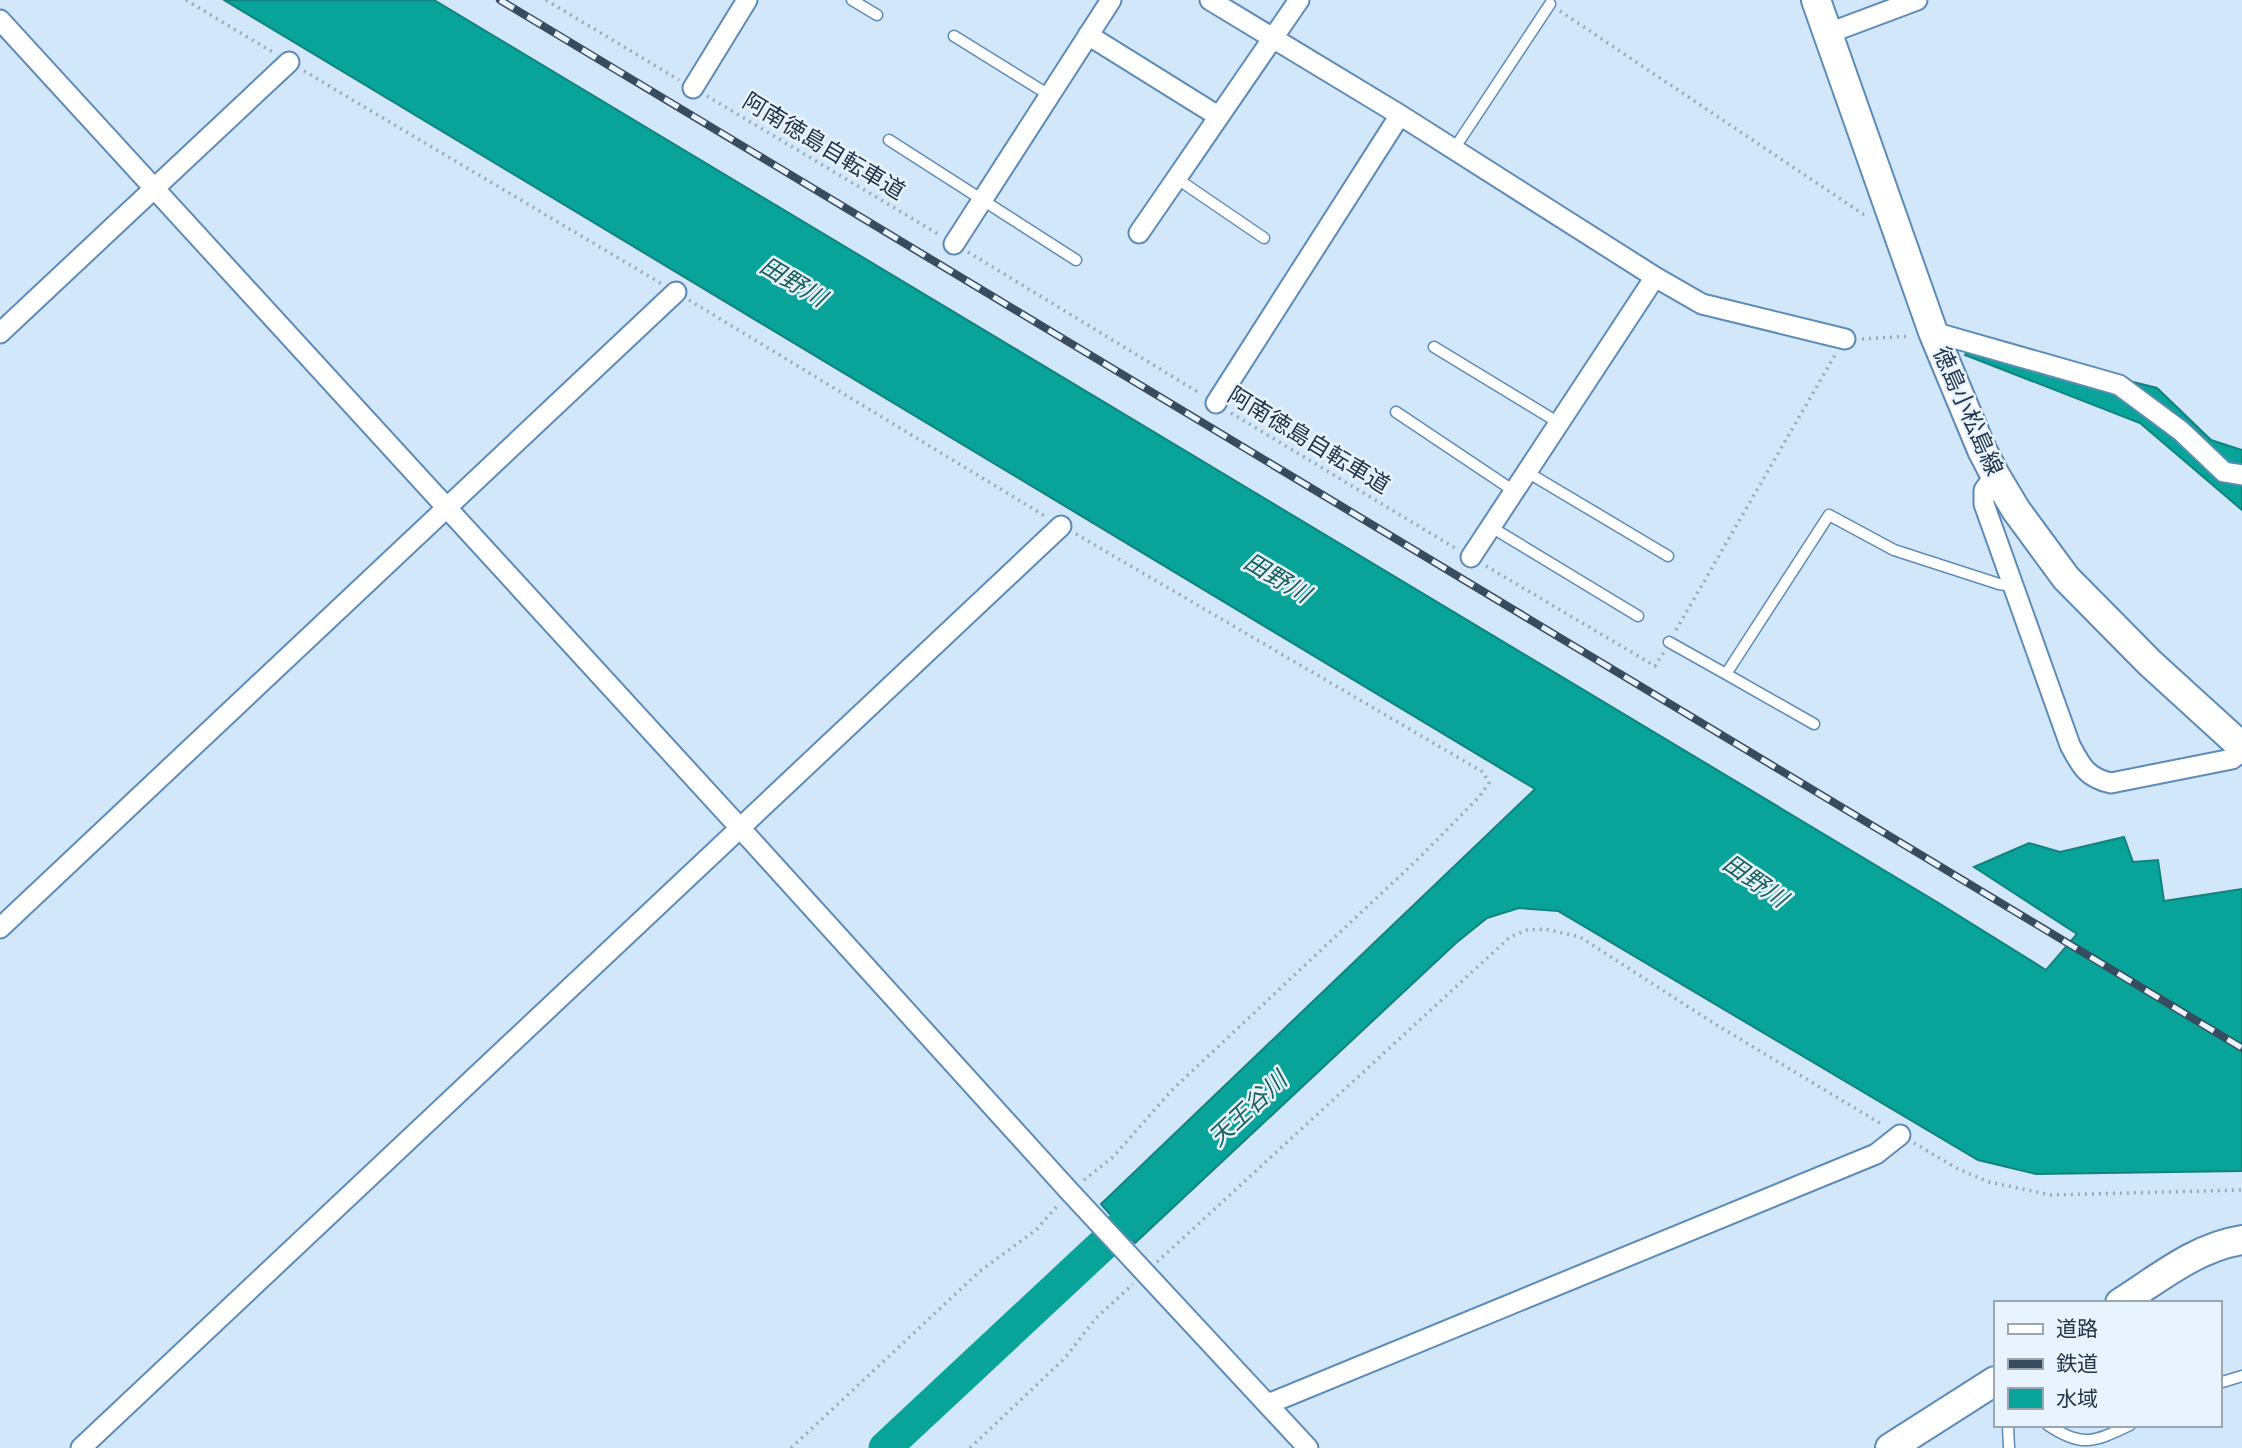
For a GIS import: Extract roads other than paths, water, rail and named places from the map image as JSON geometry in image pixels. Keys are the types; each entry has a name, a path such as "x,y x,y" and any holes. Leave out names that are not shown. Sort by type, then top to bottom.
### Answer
{"main road":[{"name":"徳島小松島線","path":"1816,0 1933,332 1995,475 2016,510 2066,578 2150,663 2242,749"},
{"path":"2123,1301 2208,1249 2225,1242 2242,1240"},
{"path":"1890,1448 1994,1385"}],"street":[{"path":"693,88 747,0"},
{"path":"954,244 1111,0"},
{"path":"1210,0 1702,304 1844,339"},
{"path":"1139,233 1299,0"},
{"path":"1829,33 1917,0"},
{"path":"0,20 1074,1196 1308,1448"},
{"path":"1088,35 1218,116"},
{"path":"0,332 289,62"},
{"path":"1216,404 1400,115"},
{"path":"1471,557 1655,276"},
{"path":"0,928 676,292"},
{"path":"1933,332 2119,385 2181,430 2224,472 2242,475"},
{"path":"1995,475 1984,490 1984,504 2011,586 2070,745 2081,765 2096,779 2111,783 2232,759 2242,749"},
{"path":"81,1448 1061,526"},
{"path":"1268,1404 1876,1154 1900,1135"}],"lane":[{"path":"852,0 877,15"},
{"path":"1454,149 1550,4"},
{"path":"954,37 1049,95"},
{"path":"889,140 1076,260"},
{"path":"1176,178 1264,238"},
{"path":"1434,347 1559,423"},
{"path":"1396,412 1514,491"},
{"path":"1527,472 1668,556"},
{"path":"1726,674 1829,515 1894,550 2011,586"},
{"path":"1490,527 1638,616"},
{"path":"1669,642 1814,724"},
{"path":"2221,1382 2242,1376"},
{"path":"2008,1427 2009,1448"},
{"path":"2051,1427 2062,1436 2087,1442 2125,1427"}],"water":[{"name":"田野川","path":"224,0 434,0 2046,970 2077,934 1974,867 2029,843 2060,852 2124,837 2133,862 2158,860 2164,901 2242,889 2242,1171 2036,1174 1978,1160 1558,911 1519,908 1487,918 1456,943 1135,1243 1101,1204 1535,789"},
{"path":"1973,342 2157,388 2211,440 2242,450 2242,510 2140,423 1965,355"}],"waterway":[{"name":"天王谷川","path":"885,1448 1155,1196"}],"railway":[{"path":"500,0 2242,1048"}]}
